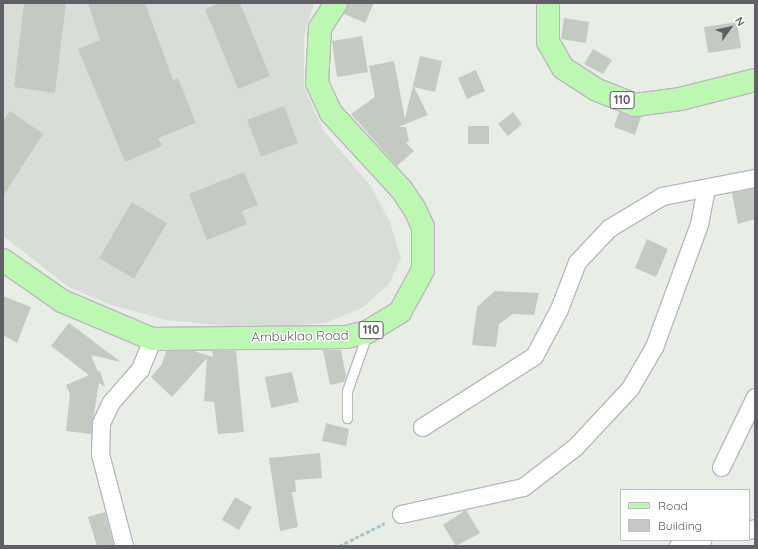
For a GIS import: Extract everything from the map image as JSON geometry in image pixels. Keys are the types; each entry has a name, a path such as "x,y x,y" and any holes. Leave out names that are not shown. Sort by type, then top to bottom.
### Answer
{"main road":[{"name":"Ambuklao Road","path":"3,260 62,301 152,339 346,337 367,332 400,312 423,270 425,247 423,227 414,208 401,189 331,113 317,83 320,28 336,3"},
{"name":"110","path":"548,3 548,42 563,68 597,90 635,105 680,99 755,80"}],"street":[{"path":"422,426 534,356 559,309 577,262 609,228 662,196 755,178"},
{"path":"401,514 523,486 575,447 590,431 630,388 654,347 698,224 706,188"},
{"path":"124,546 100,454 101,423 111,402 140,369 152,339"},
{"path":"721,467 755,397"},
{"path":"678,546 698,541"}],"lane":[{"path":"348,418 347,391 367,332"}],"path":[{"path":"339,546 401,514"}],"shaded area":[{"path":"3,3 314,3 304,36 304,87 323,130 370,185 390,222 401,258 389,284 362,308 325,323 244,328 167,320 111,305 69,287 3,236"}],"building":[{"path":"24,3 66,3 55,93 14,87"},
{"path":"88,3 145,3 173,80 178,78 196,123 158,138 162,146 125,162 78,49 100,40"},
{"path":"220,3 240,3 270,76 238,89 205,9"},
{"path":"348,3 374,3 365,23 344,14"},
{"path":"564,18 589,22 586,43 561,39"},
{"path":"737,22 741,48 708,53 704,27"},
{"path":"362,36 368,72 337,77 332,41"},
{"path":"593,49 612,60 603,74 584,64"},
{"path":"420,56 442,61 435,92 414,87 428,115 398,127 406,127 409,141 406,143 414,151 397,166 351,114 375,97 369,66 394,61 405,119"},
{"path":"476,70 485,91 467,99 458,78"},
{"path":"284,106 298,143 261,157 247,120"},
{"path":"10,111 43,134 3,196 3,121"},
{"path":"513,112 522,124 508,136 498,124"},
{"path":"619,112 631,117 641,117 635,135 614,127"},
{"path":"468,126 489,126 489,144 468,144"},
{"path":"244,172 258,205 242,211 247,224 207,240 189,194"},
{"path":"755,188 755,219 738,224 732,193"},
{"path":"132,202 167,223 134,279 99,258"},
{"path":"647,239 668,249 656,277 635,268"},
{"path":"495,291 539,293 534,315 513,314 499,324 496,347 472,345 477,307"},
{"path":"3,296 31,307 17,343 3,335"},
{"path":"69,323 121,362 91,355 98,372 100,371 105,387 99,383 91,434 66,431 70,394 66,385 89,375 51,346"},
{"path":"323,350 341,350 346,376 344,382 330,385"},
{"path":"166,351 194,351 213,357 212,351 236,351 244,432 218,434 214,402 204,401 207,358 172,397 151,377 162,364"},
{"path":"292,372 299,402 271,408 265,377"},
{"path":"326,423 349,429 346,446 322,441"},
{"path":"320,453 322,478 295,480 296,492 292,492 298,527 280,531 269,458"},
{"path":"235,497 252,507 239,530 222,520"},
{"path":"466,510 480,533 456,546 443,525"},
{"path":"105,512 114,546 97,546 88,517"}]}
